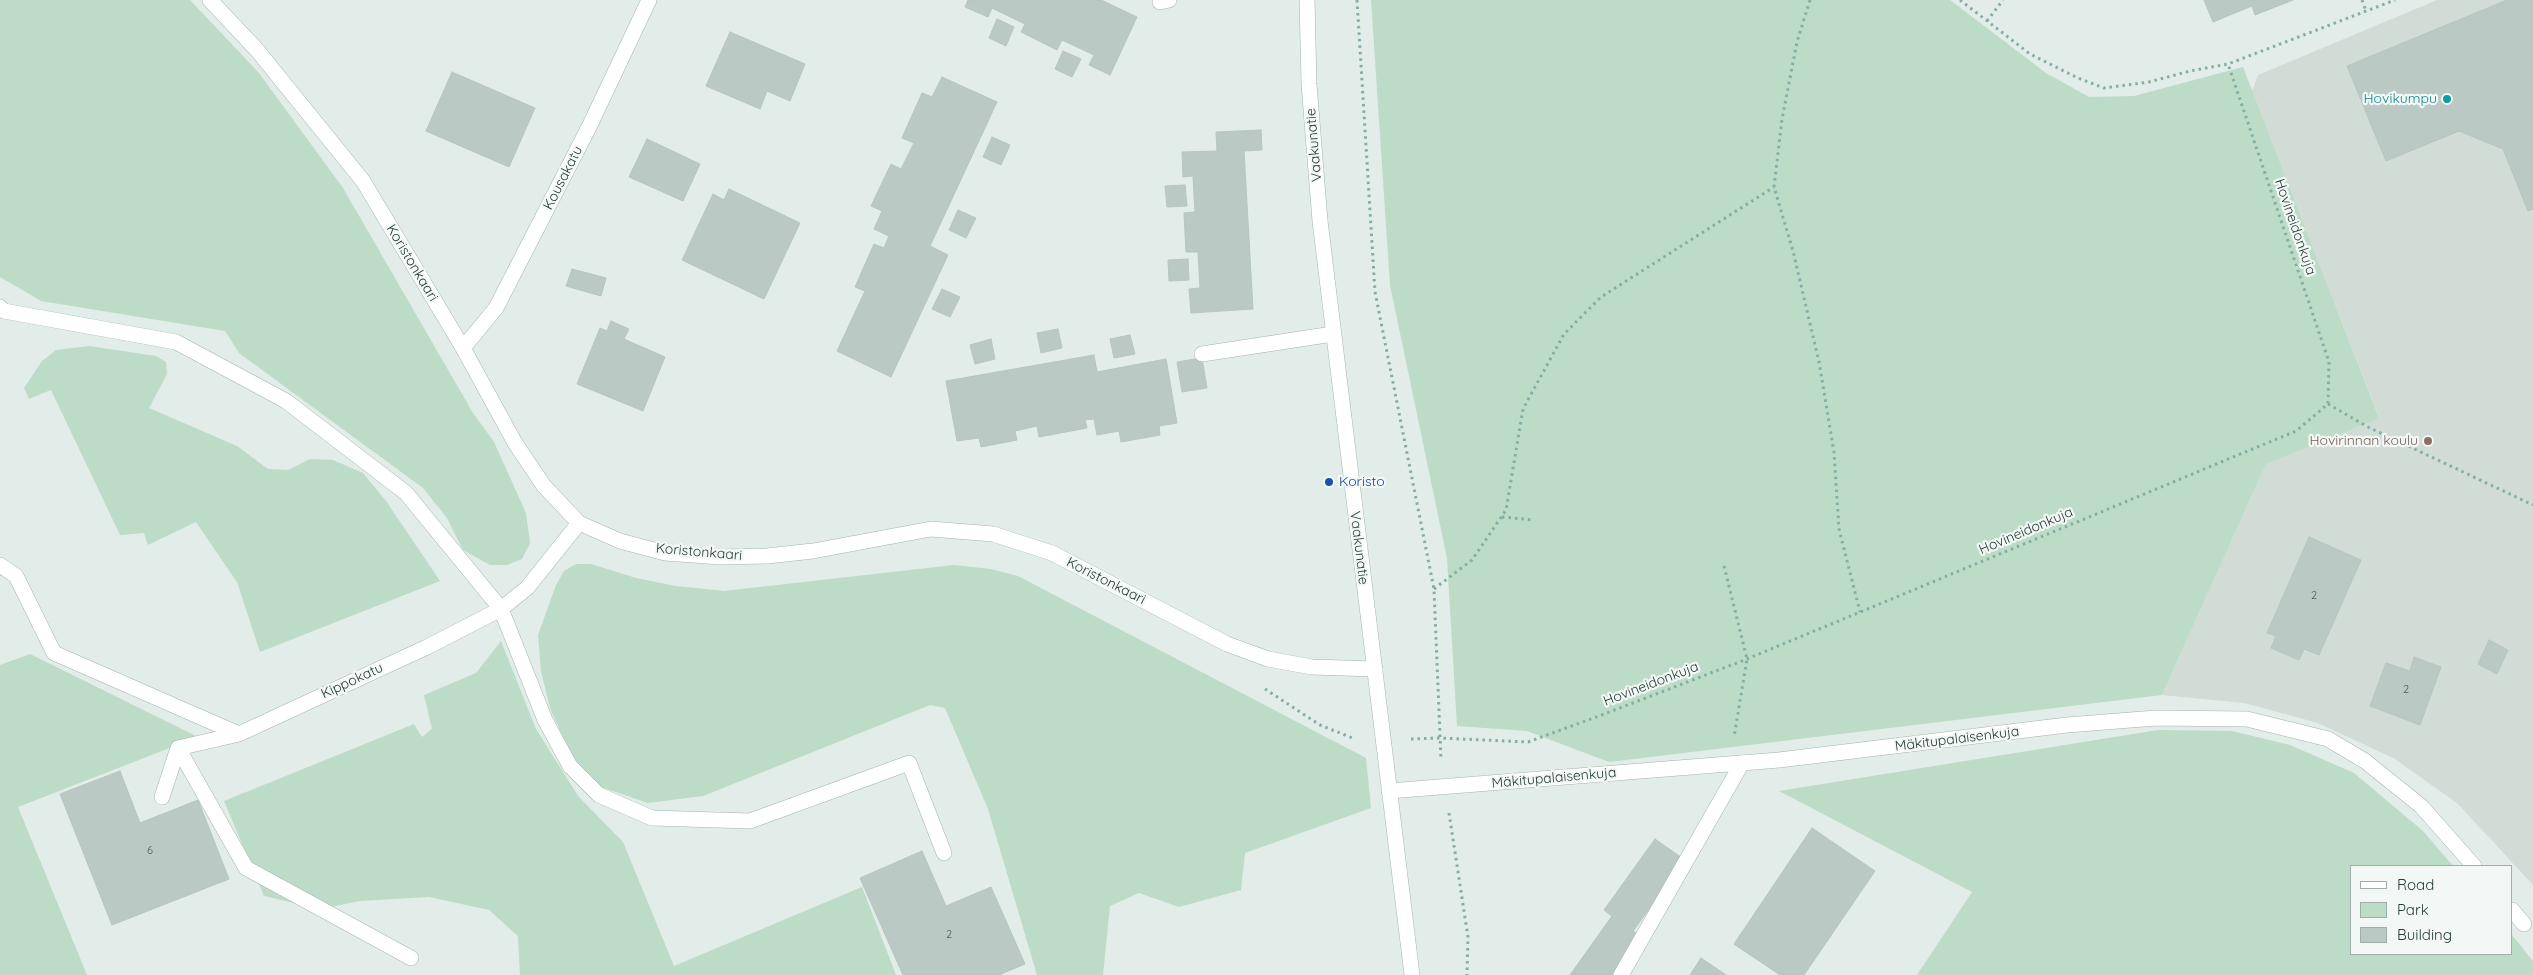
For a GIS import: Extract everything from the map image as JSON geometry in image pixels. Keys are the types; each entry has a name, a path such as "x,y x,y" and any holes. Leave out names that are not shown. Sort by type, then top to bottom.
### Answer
{"street":[{"name":"Koristonkaari","path":"210,0 257,50 363,181 463,348 515,443 544,486 579,523 620,541 665,553 721,557 768,556 813,551 931,529 993,534 1052,553 1227,644 1268,659 1312,666 1375,669"},
{"name":"Kousakatu","path":"463,348 496,308 590,125 649,0"},
{"name":"Vaakunatie","path":"1307,0 1309,94 1320,221 1412,975"},
{"path":"0,307 4,311 176,342 286,401 406,493 501,609 545,720 570,766 598,796 652,818 750,821 909,763 944,853"},
{"path":"1202,354 1333,334"},
{"name":"Kippokatu","path":"178,748 239,734 427,647 501,609 527,588 579,523"},
{"path":"0,565 16,576 54,653 95,669 239,734"},
{"name":"Mäkitupalaisenkuja","path":"1389,791 1736,764 2077,724 2156,718 2248,718 2328,739 2365,761 2421,806 2473,865"},
{"path":"162,797 178,748"},
{"path":"178,748 246,868 411,958"},
{"path":"1621,975 1736,764"},
{"path":"2513,911 2524,924"}],"path":[{"path":"1357,0 1375,292 1434,589 1438,738 1468,937 1467,975"},
{"path":"1810,0 1797,42 1782,119 1774,187 1793,251 1819,362 1834,452 1839,530 1860,612"},
{"path":"1960,0 2030,54 2078,78 2104,88 2149,82 2190,71 2228,64 2395,0"},
{"path":"1987,21 2003,0"},
{"path":"2362,0 2366,11"},
{"name":"Hovineidonkuja","path":"1259,686 1320,725 1354,739 1438,738 1528,742 1747,659 2296,431 2328,404 2329,362 2228,64"},
{"path":"1434,589 1472,560 1506,510 1522,409 1564,334 1601,297 1774,187"},
{"path":"2328,404 2368,427 2533,505"},
{"path":"1501,517 1534,520"},
{"path":"1724,566 1747,659 1736,764"}],"shaded area":[{"name":"Hovirinnan koulu","path":"2437,0 2533,0 2533,885 2458,804 2395,759 2318,723 2244,703 2162,695 2266,464 2379,417 2252,91 2258,75"}],"green space":[{"path":"0,0 190,0 259,73 343,188 473,413 494,442 526,513 530,543 522,559 507,565 490,565 463,550 447,518 423,488 239,353 225,331 41,301 0,277"},
{"path":"1371,0 1950,0 2046,73 2089,97 2134,96 2243,67 2379,418 2266,464 2162,695 1609,762 1527,731 1457,726 1447,558 1390,285"},
{"path":"89,346 156,356 166,362 167,374 149,408 237,446 268,469 288,470 310,459 333,460 363,473 386,501 440,581 260,652 237,582 196,522 148,545 144,533 120,535 51,390 29,399 24,388 42,361 56,350"},
{"path":"576,564 591,564 636,578 676,586 724,591 954,565 991,569 1018,576 1366,758 1371,808 1245,853 1241,890 1179,907 1139,893 1110,906 1103,975 1037,975 988,809 945,708 930,705 703,796 648,803 595,785 571,755 550,708 541,671 538,635 556,585 564,571"},
{"path":"501,641 536,729 578,796 623,842 674,966 862,887 896,975 520,975 518,936 489,910 429,897 360,901 320,909 264,896 224,801 414,724 422,737 432,729 424,695 476,673"},
{"path":"30,654 198,737 18,807 87,975 0,975 0,665"},
{"path":"2158,730 2232,731 2290,745 2354,773 2423,831 2452,865 2350,865 2350,955 2513,955 2513,936 2533,961 2533,975 1917,975 1972,892 1779,791"}],"building":[{"path":"968,0 1101,0 1137,17 1110,75 1089,65 1094,55 1062,40 1057,50 1021,32 1025,24 992,8 988,17 965,7"},
{"path":"2204,0 2293,0 2255,15 2252,6 2213,22"},
{"name":"Hovikumpu","path":"2507,0 2533,0 2533,209 2528,211 2503,149 2459,131 2386,161 2347,66"},
{"path":"997,19 1014,27 1006,46 989,38"},
{"path":"730,32 805,64 790,101 767,91 760,109 706,86"},
{"path":"1063,51 1081,59 1072,77 1055,69"},
{"path":"452,72 535,108 509,167 426,131"},
{"path":"942,77 997,102 930,246 948,255 891,377 837,351 865,291 855,287 874,244 884,248 889,236 874,229 882,211 871,206 891,164 901,169 914,143 902,138 922,93 932,97"},
{"path":"1261,130 1262,150 1244,151 1253,309 1191,313 1189,289 1200,288 1198,252 1186,252 1184,213 1195,212 1193,176 1183,177 1182,152 1217,151 1216,132"},
{"path":"992,137 1010,145 1001,165 983,157"},
{"path":"647,139 700,164 683,201 629,177"},
{"path":"1185,185 1187,206 1167,207 1165,186"},
{"path":"729,189 800,223 764,299 682,260 713,194 724,200"},
{"path":"958,210 976,218 966,238 949,230"},
{"path":"1188,259 1189,280 1169,281 1168,260"},
{"path":"572,269 606,278 601,296 566,286"},
{"path":"942,289 960,297 950,317 932,309"},
{"path":"611,321 629,329 624,339 665,357 643,411 577,384 600,328 607,331"},
{"path":"1058,329 1062,348 1041,353 1037,333"},
{"path":"1130,335 1135,354 1114,358 1110,339"},
{"path":"991,339 995,359 975,364 970,345"},
{"path":"1094,355 1097,372 1166,359 1177,423 1159,426 1160,435 1121,442 1119,431 1097,435 1094,419 1085,420 1087,428 1039,437 1037,426 1015,431 1017,440 981,447 979,438 957,441 946,381"},
{"path":"1202,358 1207,388 1182,392 1177,362"},
{"path":"2309,537 2361,560 2319,655 2304,649 2299,660 2271,648 2276,636 2267,633"},
{"path":"2489,640 2508,650 2497,674 2478,664"},
{"path":"2414,657 2441,667 2420,725 2370,706 2386,663 2410,671"},
{"path":"120,771 140,823 198,800 229,879 112,925 60,794"},
{"path":"1812,828 1875,871 1804,975 1780,975 1734,944"},
{"path":"1655,839 1685,860 1633,931 1643,938 1617,975 1570,975 1612,916 1604,910"},
{"path":"922,851 946,906 991,887 1025,964 999,975 903,975 860,878"},
{"path":"1701,958 1726,975 1690,975"}],"place":[{"name":"Hovikumpu","path":"2447,99"},
{"name":"Hovirinnan koulu","path":"2428,441"},
{"name":"Koristo","path":"1329,482"}]}
